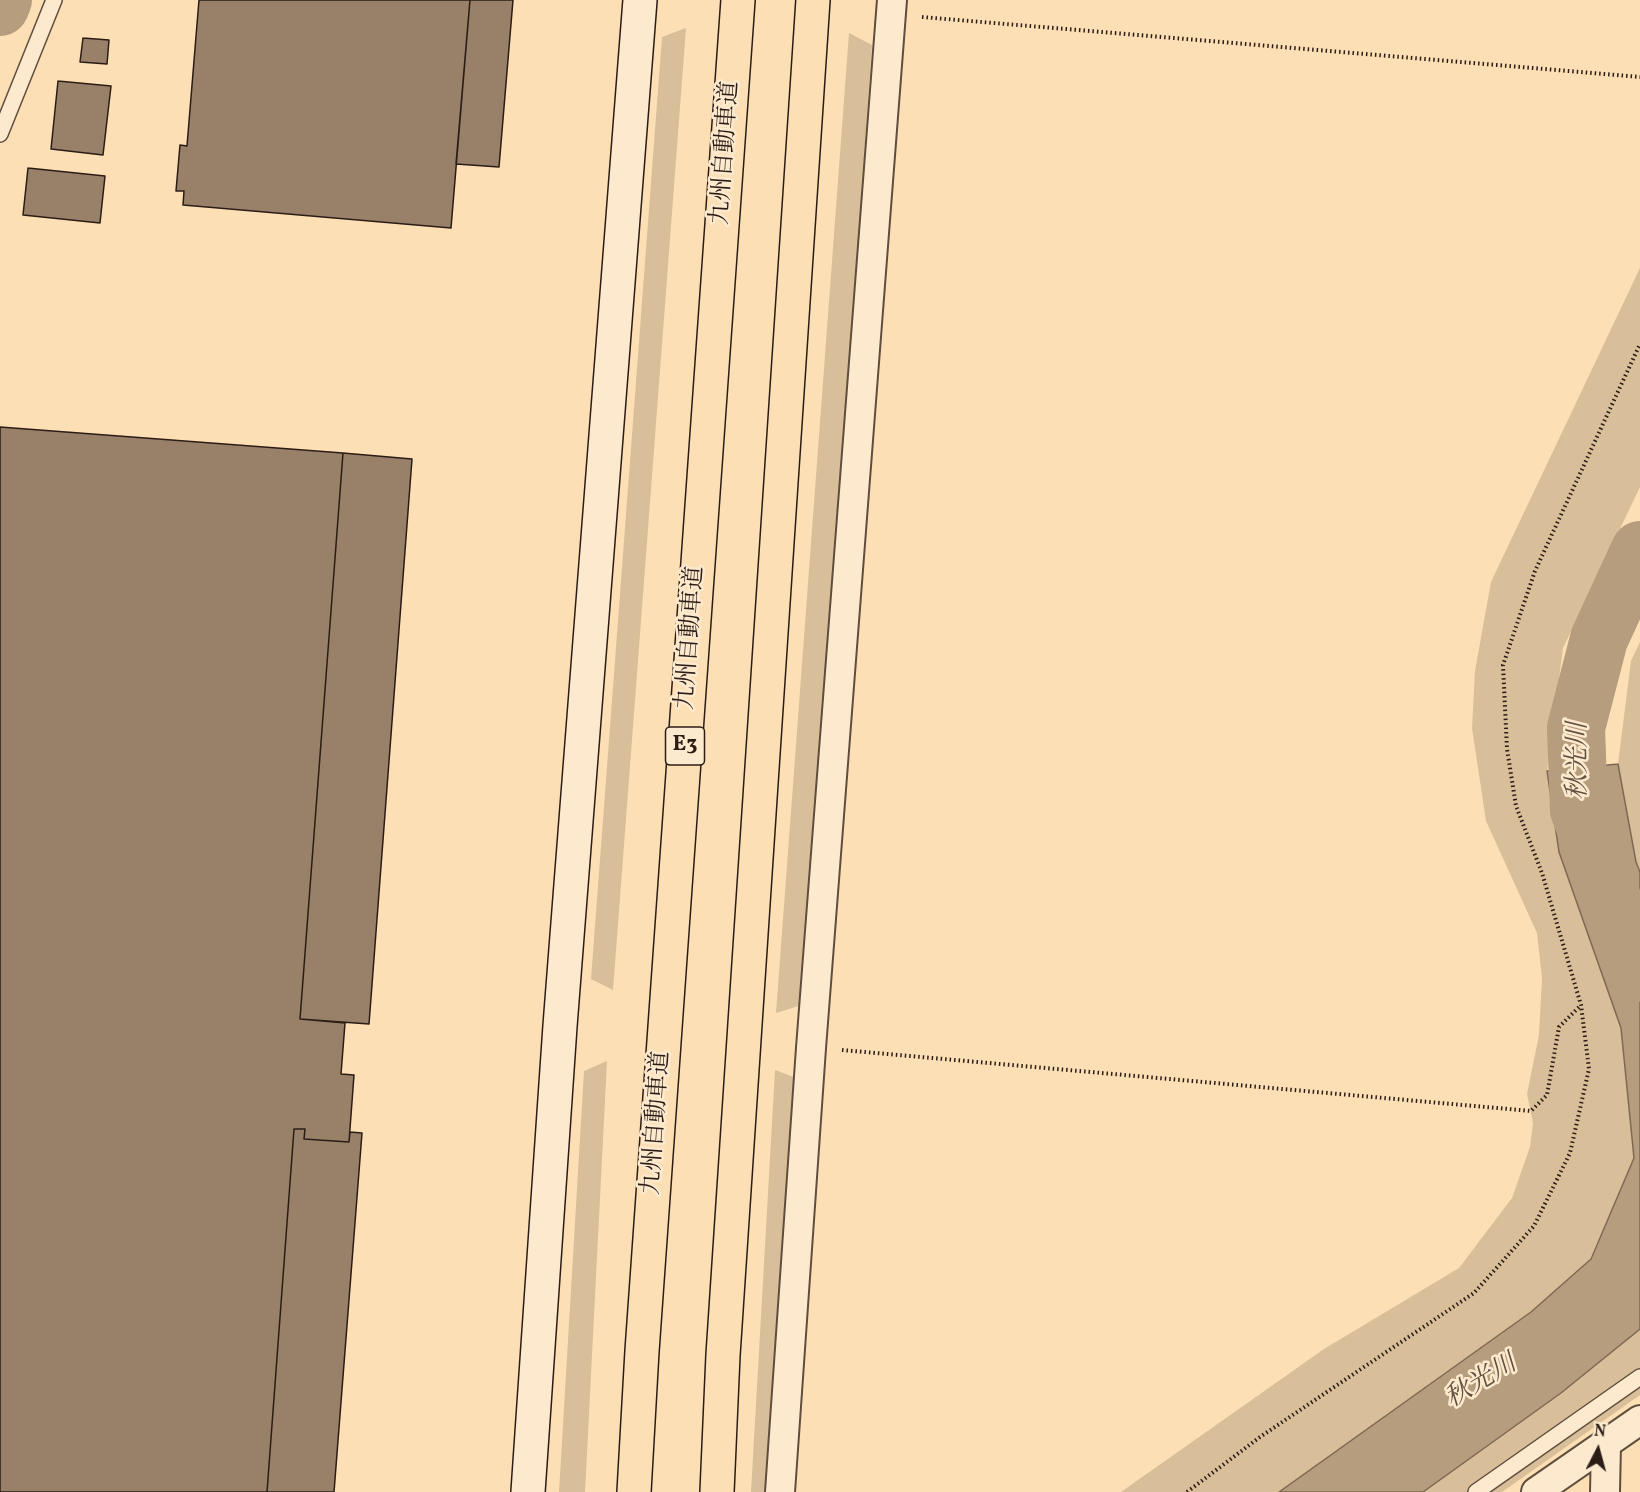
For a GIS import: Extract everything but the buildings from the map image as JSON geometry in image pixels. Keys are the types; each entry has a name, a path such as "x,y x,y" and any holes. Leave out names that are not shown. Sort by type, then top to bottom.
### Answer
{"highway":[{"name":"九州自動車道","path":"634,1492 642,1351 738,0"},
{"path":"717,1492 726,1319 813,0"}],"street":[{"path":"528,1492 559,1038 640,0"},
{"path":"780,1492 811,1048 891,7"},
{"path":"1536,1492 1640,1419"},
{"path":"1605,1492 1606,1444"}],"lane":[{"path":"0,134 54,0"},
{"path":"1476,1492 1640,1377"}],"path":[{"path":"891,7 1640,77"},
{"path":"1187,1492 1260,1437 1474,1293 1534,1226 1570,1153 1589,1069 1581,1005 1542,873 1516,806 1507,749 1503,665 1535,571 1640,344"},
{"path":"811,1048 1531,1111 1547,1095 1559,1027 1581,1005"}],"shaded area":[{"path":"686,28 613,990 591,979 662,37"},
{"path":"849,33 872,45 805,1004 776,1013"},
{"path":"1640,268 1640,487 1563,648 1547,771 1559,852 1621,1028 1634,1158 1590,1259 1531,1312 1279,1492 1121,1492 1324,1349 1459,1268 1512,1198 1530,1147 1533,1123 1527,1094 1539,1035 1542,978 1537,933 1486,821 1472,728 1475,671 1491,582"},
{"path":"1640,642 1640,872 1636,862 1618,764 1631,661"},
{"path":"607,1061 585,1492 559,1492 584,1071"},
{"path":"775,1070 799,1079 772,1492 751,1492"},
{"path":"1640,1329 1640,1395 1502,1492 1423,1492 1561,1393"}],"water":[{"path":"1618,764 1636,862 1640,872 1640,1329 1561,1393 1423,1492 1279,1492 1531,1312 1591,1259 1634,1158 1621,1028 1559,852 1547,771"}],"waterway":[{"path":"0,7 3,0"},
{"name":"秋光川","path":"1640,550 1599,639 1576,728 1579,810 1640,973"}]}
